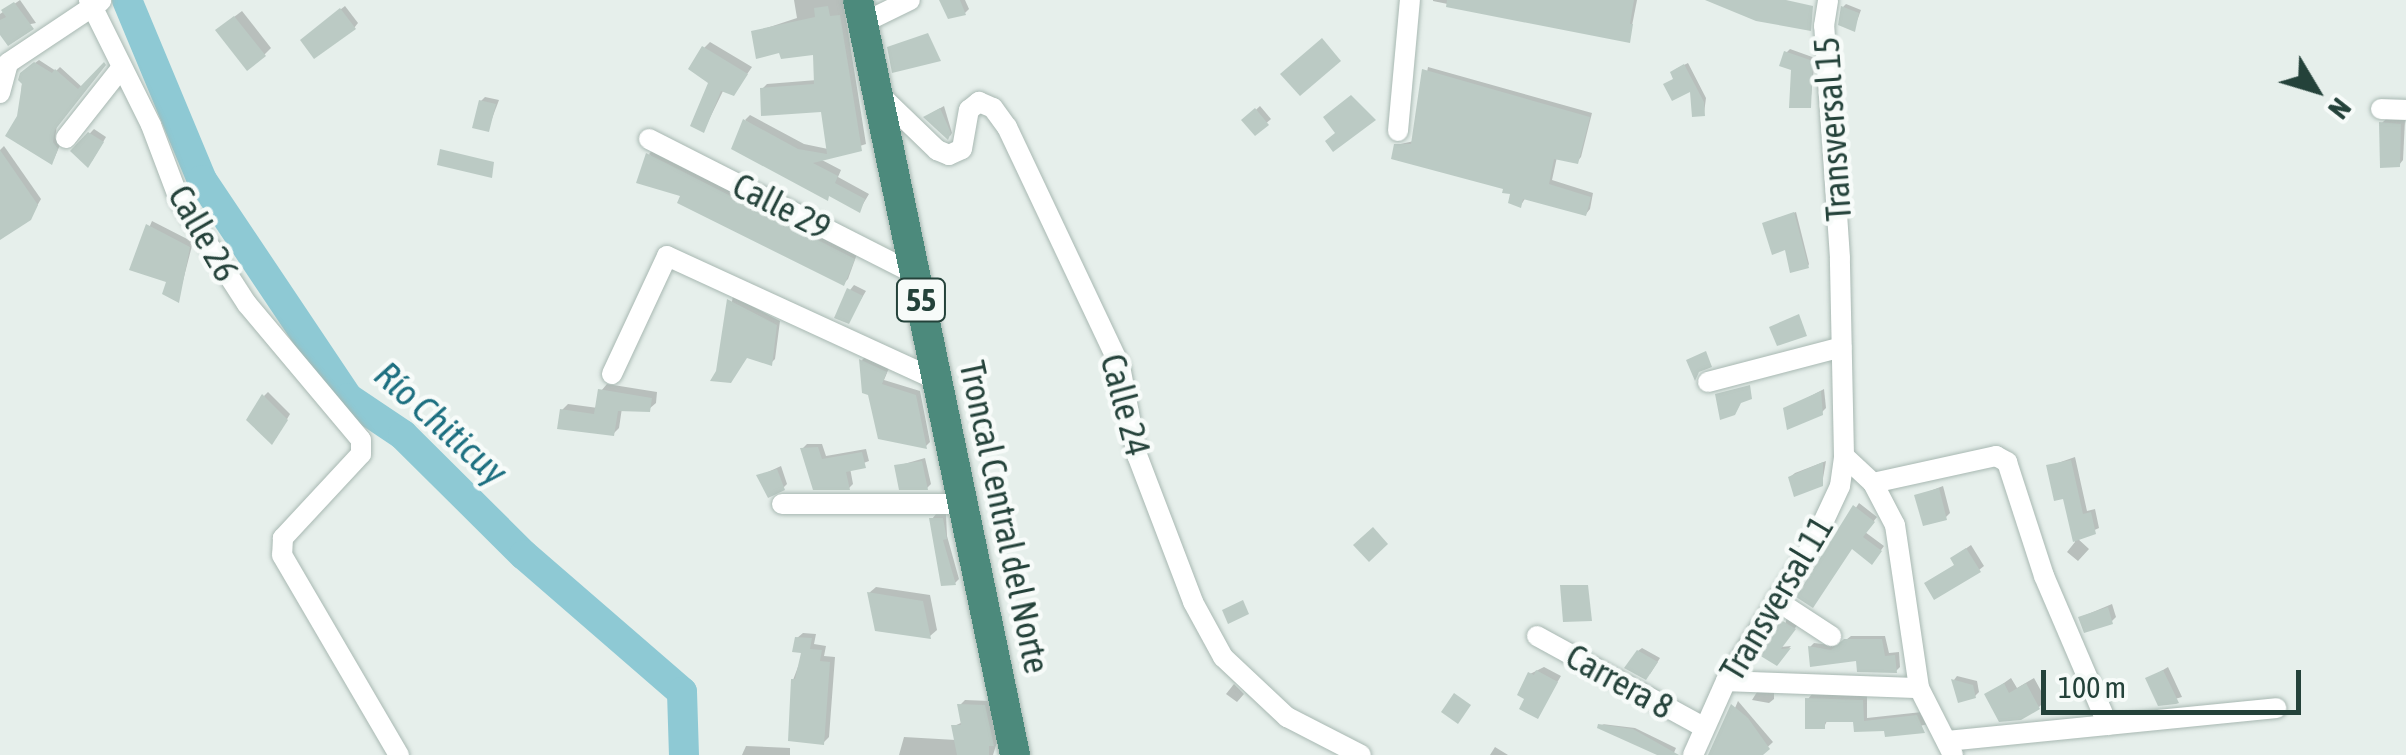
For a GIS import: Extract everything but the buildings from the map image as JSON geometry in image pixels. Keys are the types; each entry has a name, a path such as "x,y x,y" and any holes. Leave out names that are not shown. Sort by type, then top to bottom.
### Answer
{"highway":[{"name":"Troncal Central del Norte","path":"861,11 1015,755"}],"street":[{"path":"861,11 910,0"},
{"path":"1398,131 1410,0"},
{"name":"Transversal 15","path":"1828,0 1824,26 1840,258"},
{"path":"0,93 8,63 94,2"},
{"name":"Calle 26","path":"94,2 189,214 247,304 360,440 362,454 283,538 282,555 399,755"},
{"path":"66,138 122,67"},
{"name":"Calle 24","path":"879,94 937,150 949,154 962,148 969,110 979,102 992,108 1008,127 1120,366 1137,455 1194,602 1222,657 1287,717 1360,755"},
{"path":"2382,110 2406,110"},
{"name":"Calle 29","path":"649,138 915,274"},
{"path":"612,374 667,256 939,380"},
{"name":"Transversal 11","path":"1693,755 1726,681 1814,544 1840,486 1844,456 1840,258"},
{"path":"1708,382 1842,347"},
{"path":"1844,456 1873,483 1896,525 1919,688 1950,748 2276,708"},
{"path":"1873,483 1996,456 2008,462 2044,576 2108,726"},
{"path":"782,504 966,504"},
{"path":"1776,600 1831,636"},
{"name":"Carrera 8","path":"1537,636 1703,726"},
{"path":"1726,681 1919,688"}],"waterway":[{"name":"Río Chiticuy","path":"127,0 202,180 348,398 403,435 524,555 682,692 684,755"}]}
